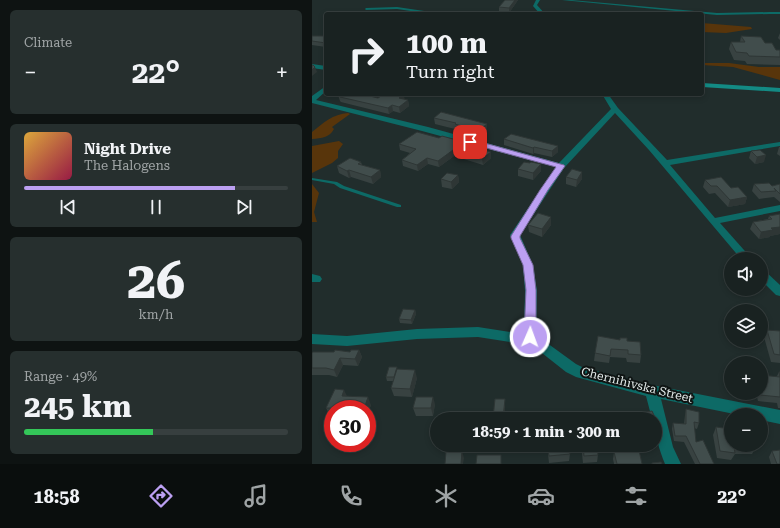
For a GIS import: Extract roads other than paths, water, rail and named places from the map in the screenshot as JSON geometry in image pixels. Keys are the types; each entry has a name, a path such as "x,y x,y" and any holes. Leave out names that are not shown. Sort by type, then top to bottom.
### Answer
{"street":[{"path":"538,0 535,5 541,12"},
{"path":"770,13 780,13"},
{"path":"312,66 324,68"},
{"path":"704,85 779,90"},
{"path":"312,100 324,90"},
{"path":"606,96 615,109 665,162 713,222 741,252"},
{"path":"312,100 561,166"},
{"path":"312,339 347,341 417,334 478,332 518,338 530,337 531,290 528,265 515,236 561,166 615,109"},
{"path":"665,162 780,144"},
{"path":"713,222 780,208"},
{"path":"768,281 780,292"},
{"name":"Chernihivska Street","path":"530,337 571,368 581,373 652,391 780,417"},
{"path":"652,391 666,447 673,464"}],"lane":[{"path":"563,0 695,12"},
{"path":"366,9 397,8 424,12"},
{"path":"704,13 770,13"},
{"path":"312,179 335,183 342,187 399,206"}]}
